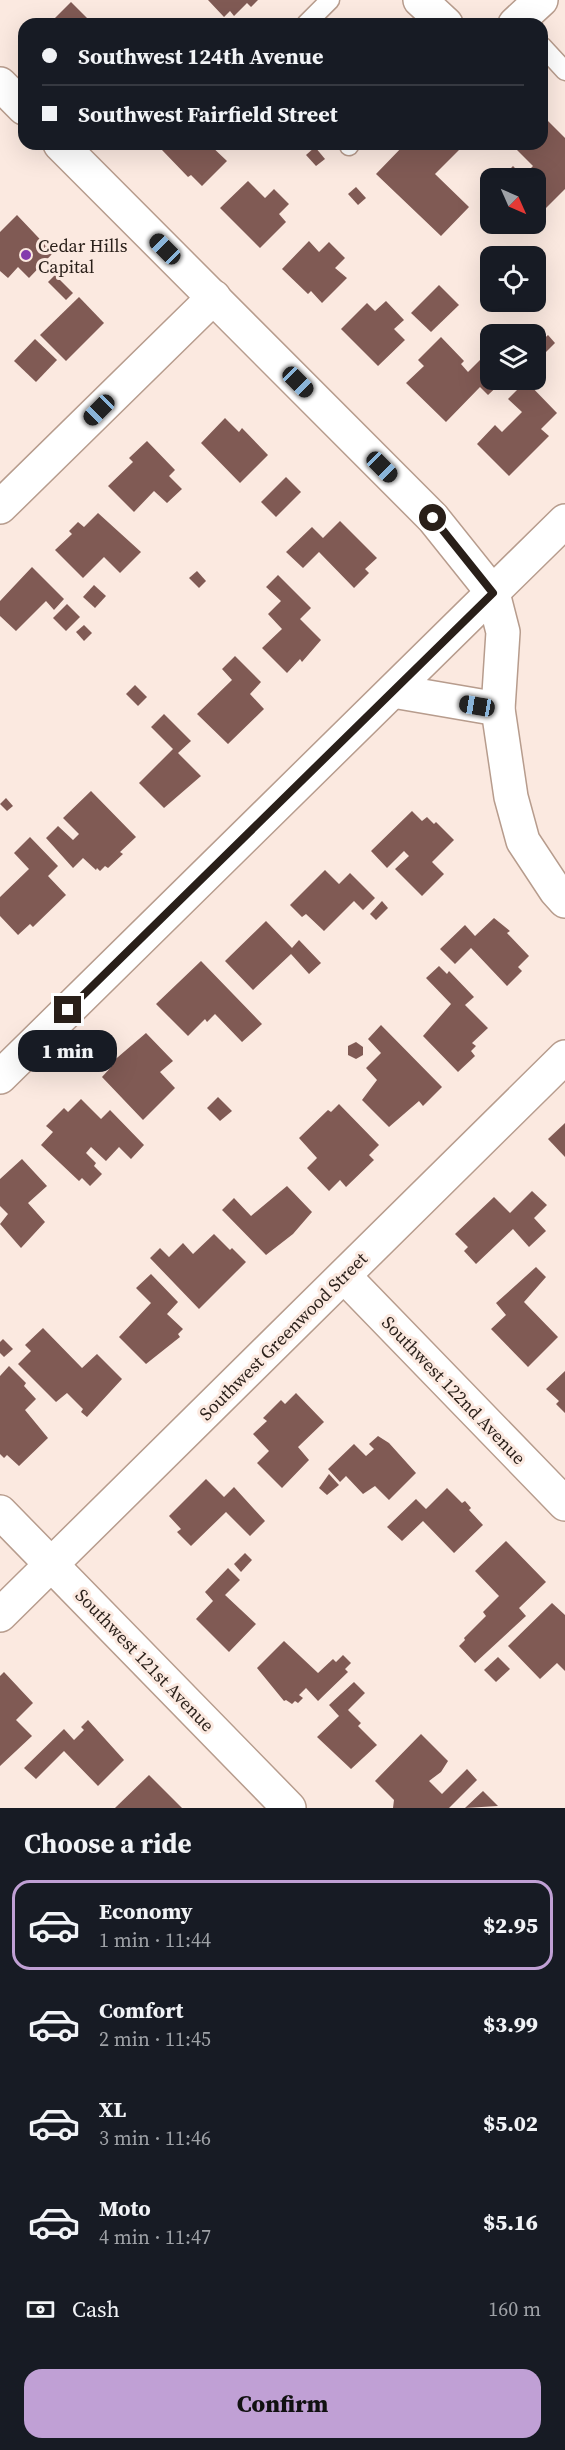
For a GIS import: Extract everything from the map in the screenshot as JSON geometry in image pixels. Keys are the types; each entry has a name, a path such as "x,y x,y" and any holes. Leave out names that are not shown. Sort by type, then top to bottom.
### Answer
{"street":[{"path":"420,0 440,18"},
{"path":"0,84 18,102"},
{"path":"66,150 433,518 493,593 502,632 498,709 511,797 524,841 565,901"},
{"path":"0,507 214,297"},
{"path":"0,1077 565,522"},
{"path":"393,691 498,709"},
{"name":"Southwest Greenwood Street","path":"0,1615 565,1057"},
{"name":"Southwest 122nd Avenue","path":"344,1276 565,1504"},
{"name":"Southwest 121st Avenue","path":"0,1512 289,1808"}],"lane":[{"path":"312,18 330,0"},
{"path":"548,53 565,71"}],"building":[{"path":"208,0 258,0 251,7 247,3 234,16 230,11 224,17"},
{"path":"71,2 87,18 55,18"},
{"path":"548,121 565,138 565,189 546,208 546,168 531,168 533,166 517,150 548,150"},
{"path":"162,150 215,150 227,161 202,186 191,175 188,177"},
{"path":"312,150 318,150 325,159 316,166 306,155"},
{"path":"399,150 459,150 435,174 469,207 441,236 376,174"},
{"path":"248,181 265,198 274,189 289,204 279,214 286,222 260,248 220,208"},
{"path":"356,187 366,198 358,205 348,194"},
{"path":"17,215 53,253 29,278 18,267 8,278 0,271 0,232"},
{"path":"309,241 319,252 329,242 345,258 335,268 347,278 322,303 311,291 308,294 282,269"},
{"path":"55,275 73,293 66,300 48,282"},
{"path":"439,285 459,305 431,332 411,313"},
{"path":"79,297 104,323 66,361 40,335"},
{"path":"386,301 404,320 394,329 405,340 378,366 341,329 367,303 375,311"},
{"path":"548,335 555,343 546,352"},
{"path":"441,337 464,361 461,364 468,372 480,360 480,387 446,422 406,383 424,366 418,360"},
{"path":"35,339 57,360 36,382 14,361"},
{"path":"483,390 493,390 488,395"},
{"path":"517,390 535,390 557,413 541,429 549,436 509,476 477,444 495,425 502,432 522,412 508,399"},
{"path":"225,418 239,432 242,428 268,455 240,483 201,443"},
{"path":"147,441 175,470 169,476 182,489 167,503 154,491 134,512 108,486 133,462 129,458"},
{"path":"286,477 301,492 276,517 261,502"},
{"path":"98,513 141,552 120,573 104,557 83,578 55,550 72,534 69,531 78,522 84,527"},
{"path":"340,521 377,558 365,569 369,573 354,588 319,552 303,568 286,552 312,527 323,538"},
{"path":"32,567 64,599 54,610 46,601 16,631 0,616 0,601"},
{"path":"197,571 206,581 199,588 189,578"},
{"path":"278,575 311,608 300,619 321,640 302,662 300,659 287,673 262,648 282,629 268,614 281,601 266,587"},
{"path":"94,585 106,596 95,608 83,597"},
{"path":"67,604 80,617 66,631 53,618"},
{"path":"84,625 92,633 84,641 76,632"},
{"path":"235,656 261,682 250,694 264,709 228,744 197,714 232,680 222,669"},
{"path":"135,685 147,697 138,706 126,694"},
{"path":"164,714 191,741 178,753 201,776 164,808 139,783 173,749 151,727"},
{"path":"91,791 136,837 120,852 123,854 108,868 105,866 100,871 83,858 73,868 46,838 58,826 73,840 79,834 63,818"},
{"path":"6,798 13,806 7,811 0,804"},
{"path":"412,811 422,821 427,817 434,824 436,822 454,840 432,862 444,874 422,896 395,869 409,856 404,851 387,868 371,851"},
{"path":"30,837 58,866 48,876 66,895 33,927 30,924 18,935 0,916 0,897 29,869 14,853"},
{"path":"325,870 339,884 350,873 375,898 363,910 354,901 324,931 306,914 302,917 290,905"},
{"path":"382,901 388,908 376,920 370,914"},
{"path":"494,918 510,931 507,933 529,956 518,967 522,971 507,986 471,948 455,964 440,949 465,925 475,936"},
{"path":"266,921 292,948 299,940 321,963 309,974 291,954 253,990 225,961"},
{"path":"201,961 262,1024 242,1042 215,1014 207,1022 205,1019 188,1036 156,1004"},
{"path":"439,966 447,974 449,971 474,997 465,1005 488,1028 472,1043 476,1046 471,1051 475,1056 458,1072 423,1036 451,1004 426,978"},
{"path":"381,1025 442,1087 423,1106 419,1101 389,1127 362,1100 377,1080 366,1068 381,1053 368,1039"},
{"path":"146,1033 173,1061 160,1072 175,1088 143,1120 102,1077 113,1065 111,1063"},
{"path":"356,1042 363,1047 363,1055 356,1059 348,1055 348,1046"},
{"path":"218,1097 232,1111 220,1121 207,1108"},
{"path":"81,1099 101,1119 110,1110 144,1145 131,1159 119,1147 106,1161 91,1147 86,1153 96,1163 94,1166 102,1174 90,1186 82,1178 79,1181 41,1145 53,1132 46,1126 64,1108 68,1112"},
{"path":"339,1104 379,1145 369,1155 374,1160 346,1187 340,1180 329,1191 307,1168 317,1158 299,1138 328,1110 331,1112"},
{"path":"565,1123 565,1157 548,1139"},
{"path":"22,1159 47,1186 28,1203 45,1222 21,1248 0,1224 8,1214 0,1206 0,1179"},
{"path":"287,1186 312,1212 293,1234 266,1255 222,1210 234,1198 251,1216"},
{"path":"532,1191 547,1205 534,1218 546,1231 529,1247 513,1229 476,1264 464,1251 468,1247 455,1234 494,1197 510,1213"},
{"path":"214,1234 246,1262 199,1309 150,1258 160,1248 169,1257 183,1243 193,1254"},
{"path":"536,1267 546,1277 524,1302 558,1337 528,1367 491,1329 506,1315 496,1303"},
{"path":"151,1274 178,1302 167,1314 183,1329 178,1334 180,1337 146,1364 119,1337 151,1303 136,1288"},
{"path":"43,1328 82,1368 97,1354 122,1379 87,1417 81,1412 83,1409 67,1393 56,1402 18,1364 31,1351 25,1345"},
{"path":"3,1339 13,1349 4,1357 0,1353 0,1342"},
{"path":"9,1366 26,1383 24,1386 36,1399 25,1410 48,1438 19,1466 7,1455 4,1458 0,1454 0,1376"},
{"path":"565,1371 565,1413 556,1404 559,1401 546,1389"},
{"path":"296,1393 324,1422 298,1447 309,1460 282,1488 257,1463 269,1451 253,1434 267,1421 263,1418 281,1400 285,1404"},
{"path":"378,1436 389,1443 416,1473 389,1500 375,1486 363,1494 346,1476 340,1482 328,1469 354,1444 366,1456 374,1449 369,1444"},
{"path":"329,1474 339,1485 327,1495 319,1488"},
{"path":"206,1479 224,1497 234,1487 265,1521 250,1536 226,1512 191,1546 177,1532 181,1529 169,1516"},
{"path":"447,1488 462,1503 465,1501 471,1508 469,1510 483,1525 454,1553 423,1521 402,1541 387,1527 416,1499 426,1509"},
{"path":"506,1541 546,1582 519,1608 526,1616 475,1663 459,1646 486,1616 483,1612 499,1596 475,1571"},
{"path":"245,1553 252,1560 241,1572 234,1564"},
{"path":"228,1568 240,1580 225,1595 256,1624 229,1652 196,1619 213,1601 205,1592"},
{"path":"552,1603 565,1615 565,1671 557,1663 540,1679 508,1646"},
{"path":"284,1641 318,1673 333,1659 336,1662 343,1655 351,1663 345,1669 348,1672 318,1701 306,1688 299,1695 303,1698 298,1703 295,1701 292,1704 284,1701 257,1668"},
{"path":"498,1657 510,1669 496,1682 484,1670"},
{"path":"4,1672 33,1703 16,1720 32,1736 0,1766 0,1676"},
{"path":"354,1682 365,1693 348,1710 361,1723 358,1726 377,1745 351,1769 317,1737 339,1716 329,1705"},
{"path":"88,1720 124,1760 98,1786 64,1751 36,1779 24,1768 64,1729 74,1740 84,1730 81,1727"},
{"path":"421,1734 448,1761 441,1772 429,1781 442,1794 467,1769 477,1780 449,1808 393,1808 394,1800 375,1781"},
{"path":"149,1775 182,1808 115,1808"},
{"path":"483,1791 498,1806 465,1808"}],"place":[{"name":"Cedar Hills Capital","path":"26,255"}],"route":[{"path":"68,1010 493,593 433,518"}]}
